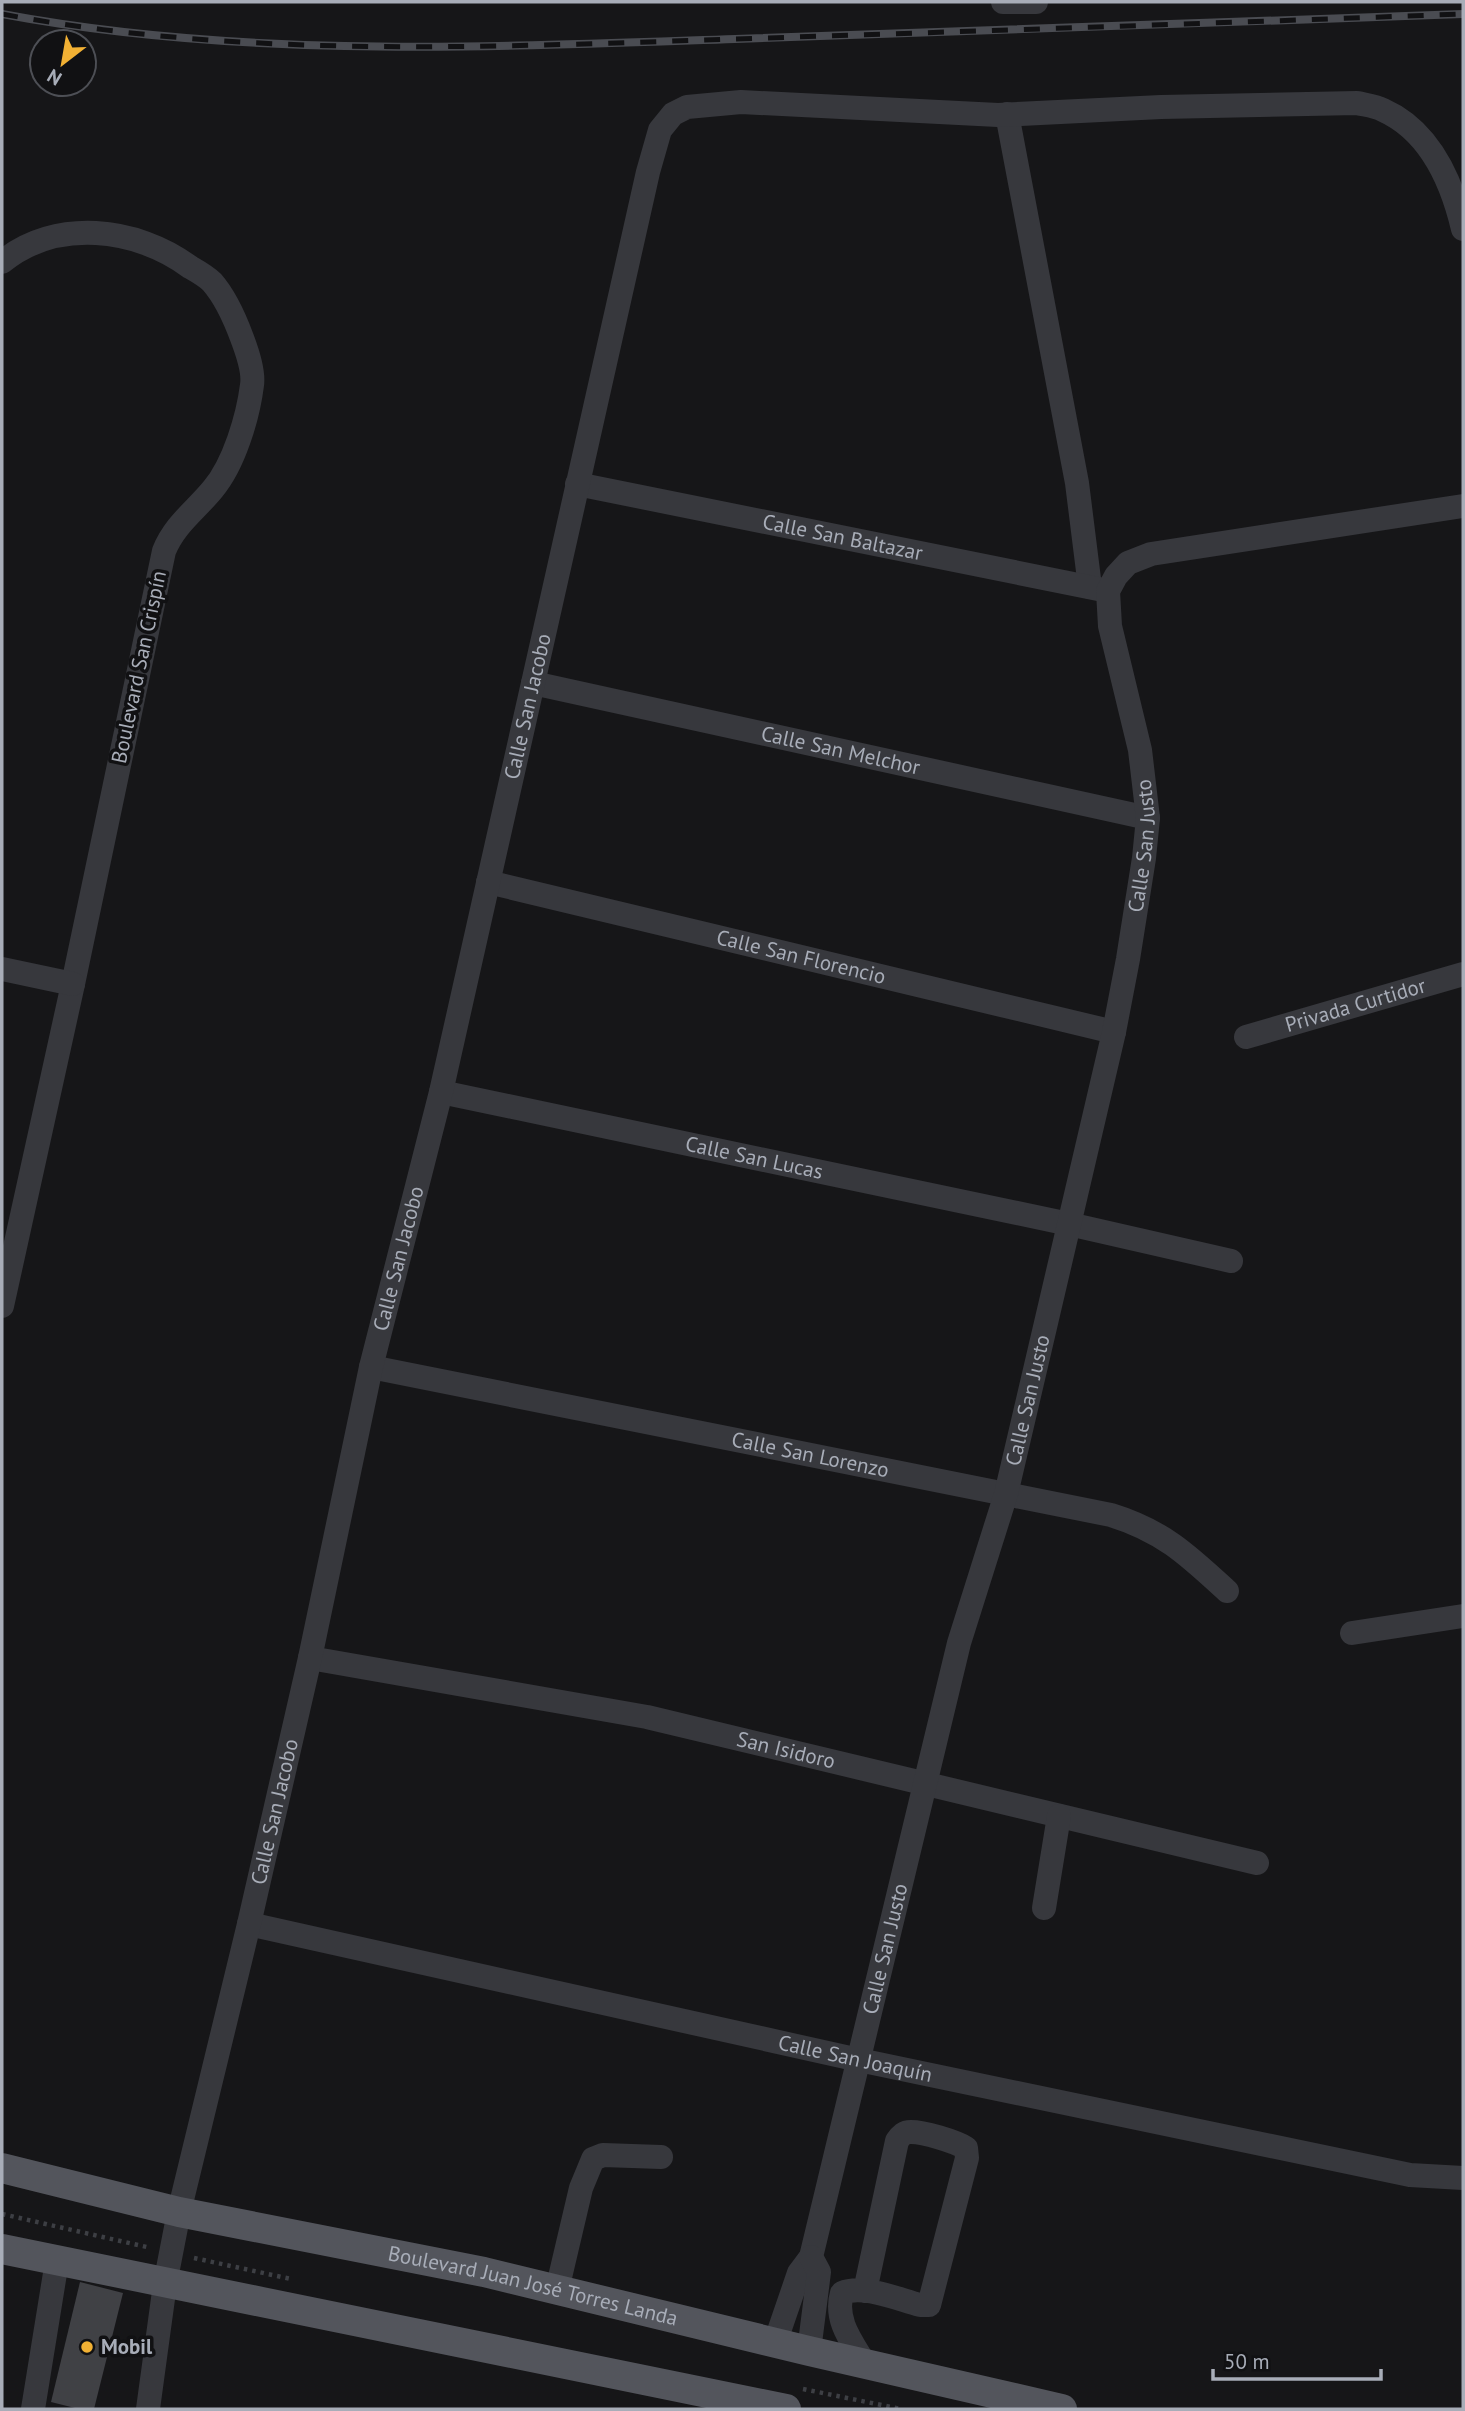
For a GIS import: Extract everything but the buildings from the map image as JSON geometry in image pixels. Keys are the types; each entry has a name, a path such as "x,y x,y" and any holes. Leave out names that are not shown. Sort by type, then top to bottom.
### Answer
{"main road":[{"name":"Boulevard Juan José Torres Landa","path":"2,2168 179,2212 484,2272 1062,2409"},
{"path":"2,2249 782,2409"}],"street":[{"path":"1003,2 1036,2"},
{"name":"Calle San Jacobo","path":"148,2409 165,2284 179,2212 310,1658 372,1367 441,1092 653,148 660,130 673,114 687,107 741,102 1007,114"},
{"path":"1007,114 1343,103 1357,103 1382,109 1418,135 1436,158 1449,181 1463,229"},
{"name":"Calle San Justo","path":"775,2343 799,2273 811,2257 959,1643 1006,1493 1114,1032 1144,858 1148,817 1140,750 1099,589 1007,114"},
{"name":"Boulevard San Crispín","path":"2,262 9,256 49,238 91,232 123,235 167,252 212,282 234,314 253,382 241,438 215,488 181,521 170,535 164,551 74,984 2,1306"},
{"name":"Calle San Baltazar","path":"578,484 1099,589"},
{"path":"1099,589 1128,563 1151,554 1463,506"},
{"name":"Calle San Melchor","path":"533,683 1148,817"},
{"name":"Calle San Florencio","path":"488,882 1114,1032"},
{"path":"2,969 74,984"},
{"name":"Privada Curtidor","path":"1246,1037 1463,974"},
{"name":"Calle San Lucas","path":"441,1092 1069,1224 1231,1261"},
{"name":"Calle San Lorenzo","path":"372,1367 1111,1515 1136,1523 1172,1543 1227,1591"},
{"path":"1352,1633 1463,1616"},
{"name":"San Isidoro","path":"310,1658 647,1717 1257,1863"},
{"path":"1044,1908 1059,1816"},
{"name":"Calle San Joaquín","path":"249,1924 859,2060 1410,2175 1463,2178"},
{"path":"865,2291 897,2141 901,2135 909,2131 958,2143 966,2148 967,2158 929,2305 865,2291 850,2289 842,2293 839,2302 840,2320 865,2364"},
{"path":"557,2290 581,2188 593,2159 603,2155 661,2157"},
{"name":"Calle San Justo","path":"809,2351 819,2272 811,2257"},
{"path":"33,2409 57,2261"}],"railway":[{"path":"2,14 184,38 368,46 552,45 1463,14"}],"place":[{"name":"Mobil","path":"87,2347"}]}
